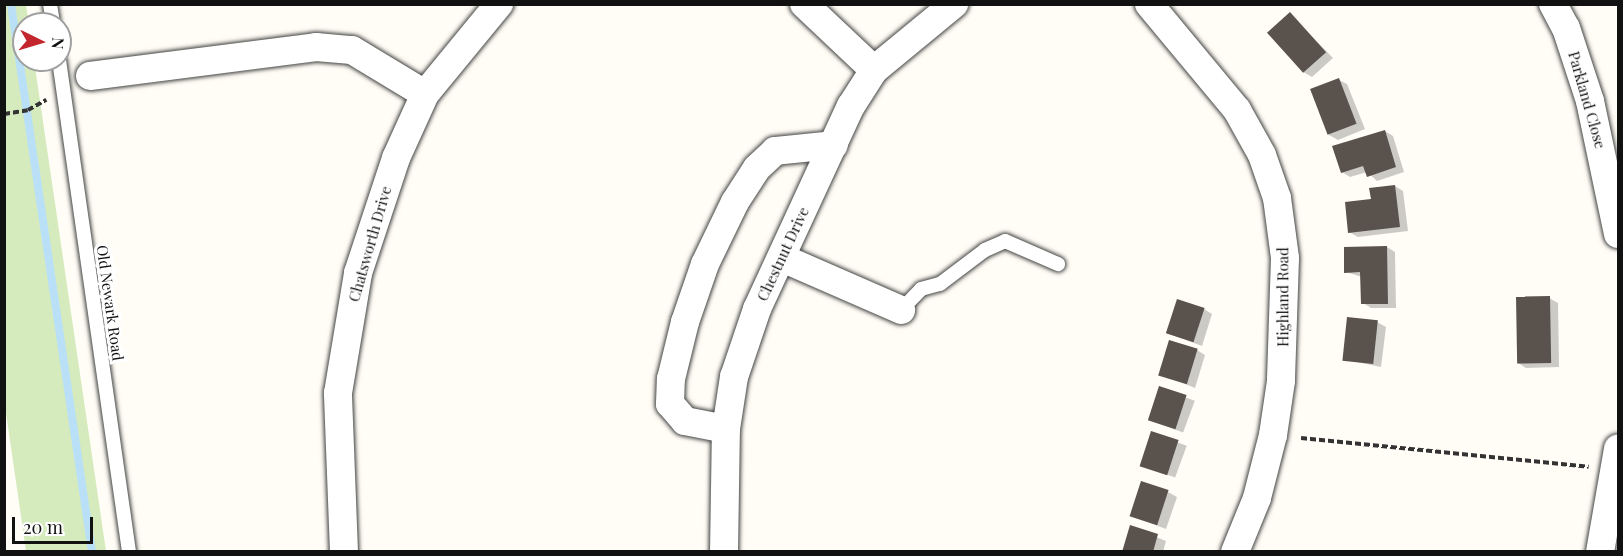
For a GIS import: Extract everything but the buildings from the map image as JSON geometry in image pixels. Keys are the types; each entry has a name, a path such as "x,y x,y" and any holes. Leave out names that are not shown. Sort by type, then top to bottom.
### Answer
{"street":[{"name":"Chatsworth Drive","path":"344,552 338,393 346,335 365,252 396,158 425,94 499,4"},
{"path":"804,4 874,69"},
{"name":"Chestnut Drive","path":"724,552 726,429 734,377 757,309 851,106 874,69 954,4"},
{"name":"Highland Road","path":"1149,4 1237,110 1262,155 1277,198 1285,258 1285,319 1273,435 1257,498 1235,552"},
{"name":"Parkland Close","path":"1553,4 1566,28 1590,101 1618,234"},
{"path":"90,76 316,47 352,50 425,94"},
{"path":"726,429 685,421 670,404 671,379 685,322 705,264 735,202 757,168 775,151 834,146"},
{"path":"782,258 901,310"},
{"path":"1600,552 1617,459"}],"lane":[{"name":"Old Newark Road","path":"60,72 129,552"},
{"path":"901,310 921,289 940,284 985,250 1005,241 1058,264"}],"path":[{"path":"1273,435 1617,459"}],"green space":[{"path":"4,5 26,5 27,12 12,12 12,72 36,72 106,551 26,551 4,399"}],"waterway":[{"path":"11,4 92,552"}]}
